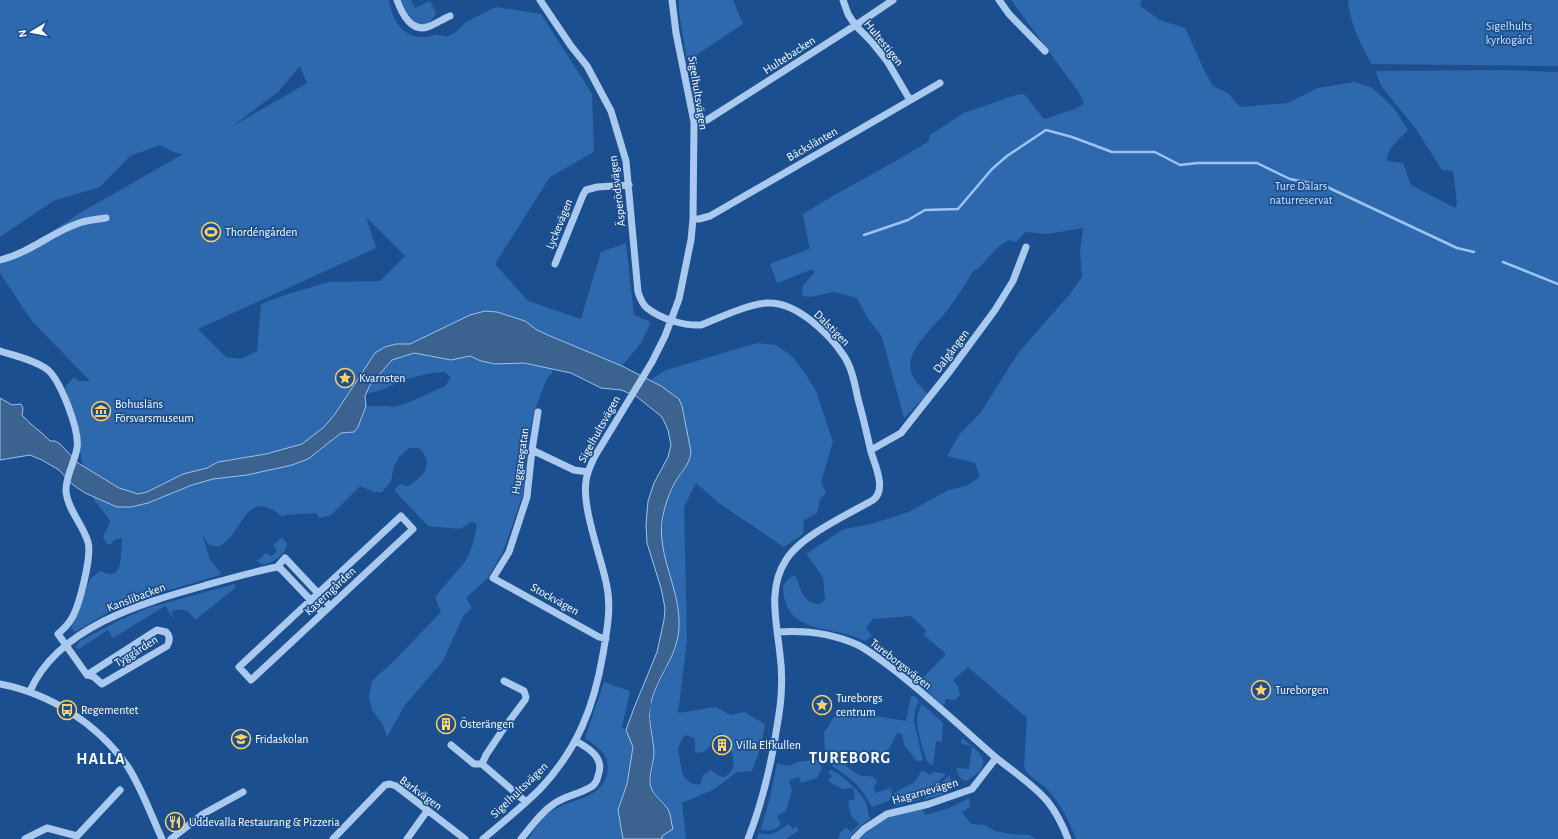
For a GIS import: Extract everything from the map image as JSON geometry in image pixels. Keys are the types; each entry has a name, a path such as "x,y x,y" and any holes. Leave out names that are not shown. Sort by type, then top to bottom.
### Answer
{"street":[{"path":"397,0 407,21 418,28 429,27 439,20 450,16"},
{"name":"Äsperödsvägen","path":"540,0 571,46 587,66 611,111 626,161 638,292 641,300 647,308 658,315 687,325"},
{"name":"Sigelhultsvägen","path":"483,839 526,802 552,775 576,741 590,708 599,675 606,639 608,595 606,580 586,500 586,481 595,456 652,362 672,320 682,288 691,240 693,219 694,122 675,27 672,0"},
{"name":"Hultestigen","path":"843,0 848,14 855,25 872,42 887,61 910,100"},
{"name":"Hultebacken","path":"694,122 707,120 893,0"},
{"path":"999,0 1009,14 1045,51"},
{"name":"Bäckslänten","path":"693,219 699,220 710,216 940,83"},
{"name":"Lyckevägen","path":"555,264 586,190 597,187 629,185"},
{"path":"0,260 33,247 81,222 106,218"},
{"name":"Dalgången","path":"871,450 901,433 950,371 1013,281 1026,247"},
{"name":"Dalstigen","path":"687,325 701,325 747,308 767,303 789,307 814,323 834,342 845,357 853,377 880,486 876,497 810,536 795,549 786,560 775,589 774,605 777,632"},
{"name":"Tyggården","path":"0,351 26,359 47,369 58,383 77,434 77,449 66,492 68,500 85,534 89,550 84,582 71,620 58,634 88,675 94,677 100,684 104,684 167,646 170,641 168,634 163,630 157,630 88,675"},
{"name":"Huggaregatan","path":"493,578 509,552 527,497 538,412"},
{"path":"532,450 574,470 588,472"},
{"name":"Kaserngården","path":"401,516 413,529 251,680 239,668 311,601 401,516"},
{"path":"322,613 281,569 277,567 285,558 330,606"},
{"name":"Kanslibacken","path":"30,691 42,670 67,645 104,622 137,606 163,597 277,567"},
{"name":"Stockvägen","path":"493,578 599,637 606,639"},
{"path":"748,839 761,804 769,770 781,699 782,678 777,632"},
{"name":"Tureborgsvägen","path":"777,632 817,632 845,639 860,646 910,682 996,758 1032,787 1048,802 1068,839"},
{"path":"482,764 486,755 526,697 524,691 504,681"},
{"path":"0,684 30,691 74,715 95,730 112,747 133,776 162,839"},
{"path":"521,839 544,811 556,802 589,788 597,779 600,767 597,757 591,750 576,741"},
{"path":"451,745 472,763 476,765 482,764"},
{"name":"Hagarnevägen","path":"854,839 864,829 887,814 929,804 972,789 996,758"},
{"path":"482,764 526,802"},
{"name":"Barkvägen","path":"333,839 388,784 396,786 465,839"},
{"path":"25,839 47,828 78,838 120,790"},
{"path":"171,839 203,814 243,792"},
{"path":"407,839 427,810"}],"green space":[{"path":"0,0 389,0 395,20 403,30 408,34 426,37 437,35 446,37 456,32 466,22 496,7 541,14 592,94 594,152 550,177 495,264 528,301 581,319 601,252 626,243 634,315 651,322 641,343 622,366 550,336 537,330 525,321 512,316 497,312 470,315 410,344 396,344 375,353 335,414 324,427 302,444 266,454 218,462 207,468 183,474 147,492 138,494 119,488 83,466 79,448 80,439 77,422 65,387 74,377 78,381 90,381 31,320 0,273 0,265 80,213 183,154 174,152 160,145 130,156 100,187 53,201 0,237","holes":["300,66 307,83 231,127 278,92","366,217 405,256 380,281 329,282 288,294 261,304 257,351 241,359 226,357 198,329 376,248"]},
{"path":"402,0 411,0 415,8 430,1 436,13 431,20 421,24 416,22 407,13"},
{"path":"679,0 733,0 743,24 687,61 679,12"},
{"name":"Ture Dalars naturreservat","path":"1011,0 1142,0 1140,6 1160,20 1185,28 1213,86 1228,93 1241,107 1288,103 1318,88 1354,82 1371,87 1394,108 1408,130 1391,148 1387,161 1403,163 1411,185 1455,208 1457,204 1453,171 1442,170 1416,129 1382,87 1376,73 1377,71 1505,70 1558,72 1558,839 1076,839 1060,805 1046,788 1028,774 1024,767 1027,718 968,667 953,680 958,687 960,695 955,700 946,699 944,706 921,686 920,681 946,654 924,635 926,630 911,616 873,619 866,628 872,636 865,641 852,636 812,626 801,621 792,614 785,602 783,586 789,578 795,575 806,599 814,604 820,604 825,600 823,577 806,554 844,529 871,524 909,512 948,490 966,486 980,477 975,463 947,456 959,435 981,412 1019,352 1070,294 1082,277 1080,252 1083,228 1047,234 1025,232 1016,242 1008,240 997,248 977,270 974,270 949,308 914,351 911,358 910,370 916,381 928,394 904,418 882,337 867,317 857,298 833,292 811,297 802,296 803,285 814,273 813,269 777,283 770,264 809,249 810,251 803,214 929,141 930,135 964,113 1016,95 1024,94 1044,119 1075,109 1084,104 1080,94"},
{"name":"Sigelhults kyrkogård","path":"1348,0 1558,0 1558,66 1371,64 1353,25"},
{"path":"757,343 776,345 792,356 816,391 833,442 821,482 826,493 820,499 817,513 804,520 803,534 784,547 720,504 696,483 684,507 687,641 678,713 716,707 730,715 744,712 765,724 761,746 752,771 737,772 713,790 682,803 686,839 662,839 669,810 652,789 651,778 654,754 650,709 655,692 668,666 679,635 676,600 662,548 664,511 675,483 685,469 690,458 688,436 679,399 650,380 666,370","holes":["720,733 724,735 732,752 734,761 732,770 724,777 719,776 711,770 703,775 700,785 691,783 682,773 678,748 683,737 687,735 695,739 696,753 704,752 709,748 713,737"]},
{"path":"414,353 442,358 470,356 552,368 552,373 547,378 533,415 527,450 523,494 504,549 488,578 466,598 472,608 463,616 443,661 405,705 387,737 383,725 372,710 369,697 372,681 395,660 441,612 435,597 465,562 473,544 477,524 472,522 460,529 428,526 394,490 400,484 408,486 419,478 426,469 426,459 419,448 409,448 399,457 394,466 391,481 382,492 374,492 360,486 331,515 320,518 316,513 285,515 283,517 271,509 261,506 254,508 247,513 230,537 220,546 208,544 202,534 210,560 221,573 220,575 132,601 110,611 75,632 71,628 90,579 100,571 109,574 114,573 119,566 120,560 122,538 114,540 111,544 107,544 103,537 110,522 92,496 117,507 131,507 148,503 192,485 213,479 263,472 341,433 354,432 358,427 366,406 393,407 405,404 445,386 451,378 445,372 428,374 404,380 379,391 366,393 370,385 392,360"},
{"path":"282,537 287,544 286,548 278,558 266,564 262,564 257,561 266,553 271,556 276,553 276,548 273,545"},
{"path":"235,584 235,588 195,620 185,610 175,610 171,612 174,617 173,618 165,606 113,638 108,630 79,649 75,648 80,641 147,608"},
{"path":"604,682 630,691 622,727 626,730 633,747 627,784 618,810 623,839 528,839 540,822 549,813 565,804 591,794 604,783 608,767 605,757 599,749 585,738"},
{"path":"911,696 914,696 919,700 915,710 914,722 923,761 917,761 904,745 902,734 897,733 890,748 876,757 865,762 845,761 846,766 856,773 876,779 877,783 874,787 875,793 891,788 892,793 889,801 872,807 860,788 832,766 831,759 825,753 824,732 833,718 842,712 854,715 871,715 906,721"},
{"path":"922,704 943,723 942,742 936,741 933,765 927,761 918,732 917,717"},
{"path":"962,738 969,744 972,746 961,744"},
{"path":"972,746 980,754 983,759 983,764 981,769 975,775 966,781 960,778 956,768 969,769"},
{"path":"818,760 822,769 817,778 801,783 799,777 789,780 792,791 786,811 777,816 781,824 772,830 761,829 770,797 777,763 788,766 798,762"},
{"path":"831,770 846,780 863,798 866,803 870,819 858,828 848,839 838,839 841,832 846,827 851,832 859,824 851,816 848,801 855,799 853,788 842,789 828,781 832,775 828,773"},
{"path":"922,770 931,775 935,772 946,774 919,800 895,806 892,799 894,793 915,782"},
{"path":"950,775 951,790 941,795 923,800"},
{"path":"969,798 970,807 962,812 971,824 985,825 995,831 1029,835 1036,839 860,839 874,826 889,818 923,809 925,815 947,809"},
{"path":"789,824 793,829 797,826 798,831 786,839 757,839 759,833 773,833"}],"shaded area":[{"path":"485,311 497,312 525,321 537,330 622,366 661,386 679,399 682,406 691,452 687,465 674,484 668,498 662,521 665,559 678,607 679,633 672,655 657,686 650,708 650,725 654,754 650,782 652,790 670,813 673,829 662,836 662,839 623,839 618,810 627,784 633,747 626,730 657,652 665,608 661,588 647,543 646,525 648,501 654,483 668,457 671,445 668,430 662,417 636,396 621,390 601,388 571,373 524,363 495,364 481,361 470,356 451,360 414,353 392,360 370,385 365,396 366,406 358,427 354,432 341,433 308,459 292,465 247,475 213,479 192,485 148,503 131,507 117,507 85,493 72,484 59,470 30,455 0,460 0,398 12,405 21,404 23,408 22,415 25,419 50,441 55,441 60,444 78,463 119,488 138,494 147,492 183,474 207,468 218,462 266,454 302,444 324,427 335,414 375,353 385,347 396,344 410,344 470,315"}],"waterway":[{"path":"864,235 908,220 925,210 958,209 992,169 1007,156 1046,130 1072,137 1112,152 1155,152 1180,165 1197,163 1257,163 1290,179 1325,186 1457,248 1474,252"},
{"path":"1503,262 1558,284"},
{"path":"643,754 641,718 644,705"}],"place":[{"name":"Thordéngården","path":"211,232"},
{"name":"Kvarnsten","path":"345,378"},
{"name":"Bohusläns Försvarsmuseum","path":"101,411"},
{"name":"Tureborgen","path":"1261,690"},
{"name":"Tureborgs centrum","path":"822,705"},
{"name":"Regementet","path":"67,710"},
{"name":"Österängen","path":"446,724"},
{"name":"Fridaskolan","path":"241,739"},
{"name":"Villa Elfkullen","path":"722,745"},
{"name":"Uddevalla Restaurang & Pizzeria","path":"175,822"}],"district":[{"name":"TUREBORG","path":"850,758"},
{"name":"HALLA","path":"101,759"}]}
